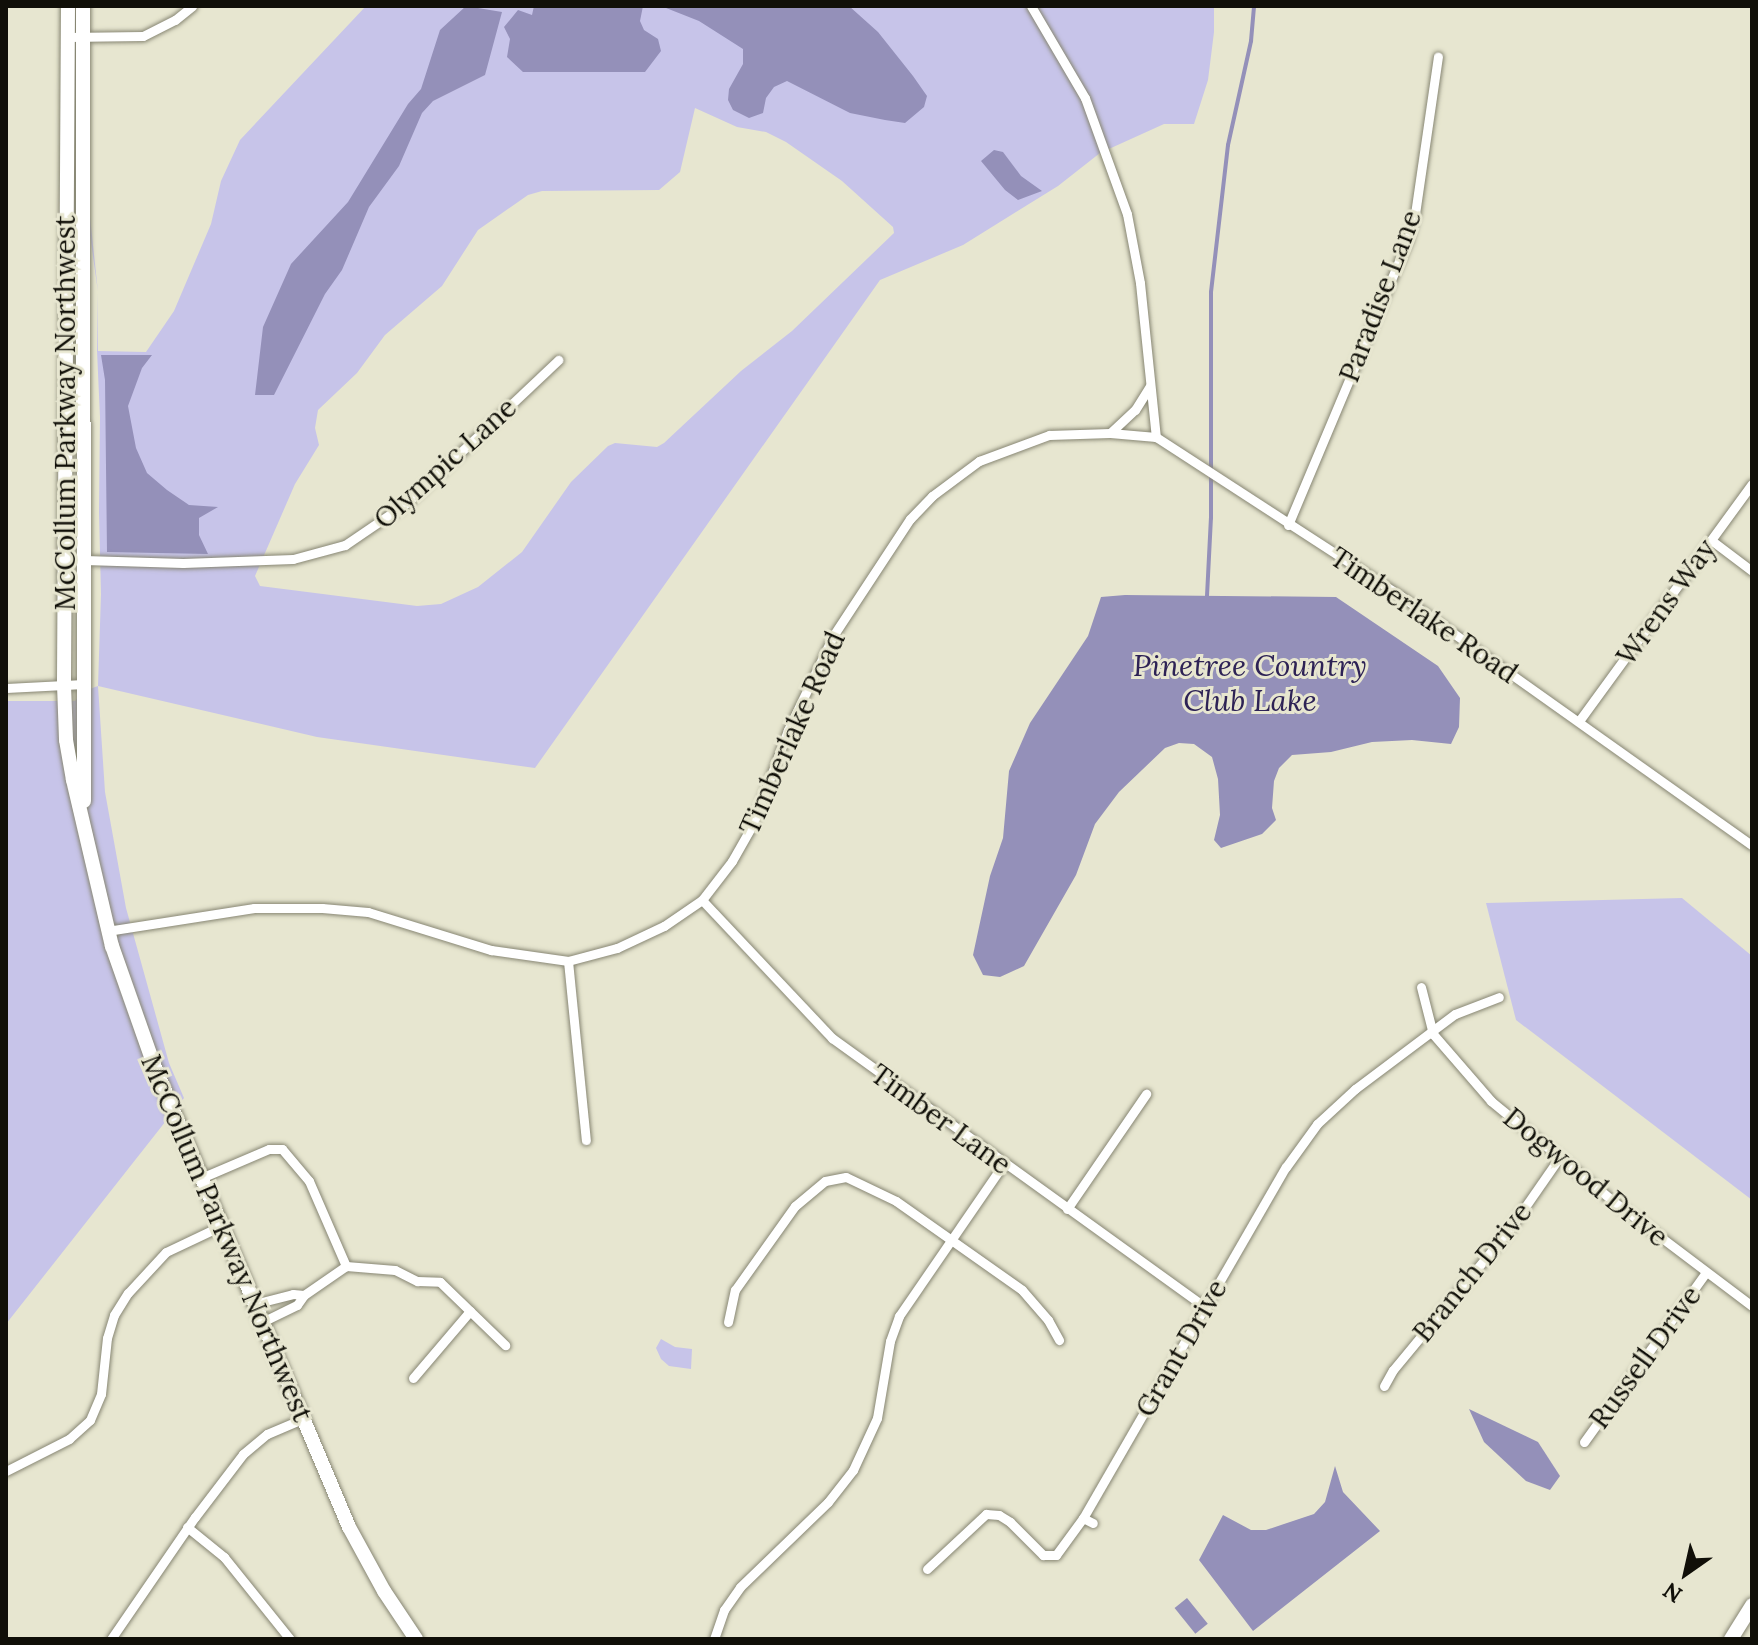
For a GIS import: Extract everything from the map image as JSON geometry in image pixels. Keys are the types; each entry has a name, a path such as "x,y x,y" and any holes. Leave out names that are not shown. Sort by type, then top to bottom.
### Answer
{"street":[{"name":"McCollum Parkway Northwest","path":"68,6 75,37 84,560 84,818"},
{"name":"McCollum Parkway Northwest","path":"83,6 75,37 64,685 69,761 107,931 146,1045 302,1419 358,1544 416,1639"},
{"path":"75,37 143,36 175,20 192,6"},
{"path":"1031,6 1085,98 1127,214 1140,283 1156,437"},
{"name":"Paradise Lane","path":"1288,525 1408,239 1415,214 1438,57"},
{"name":"Olympic Lane","path":"84,560 183,563 293,559 345,545 408,502 558,360"},
{"path":"1110,433 1135,410 1150,386"},
{"name":"Timberlake Road","path":"107,931 254,908 322,908 368,912 491,950 568,961 617,948 664,926 702,900 753,824 788,730 833,636 910,519 932,496 979,461 1049,435 1110,433 1156,437 1401,596 1752,845"},
{"name":"Wrens Way","path":"1579,721 1752,484"},
{"path":"1711,540 1752,571"},
{"path":"6,688 84,684"},
{"name":"Timber Lane","path":"702,900 832,1038 1206,1308"},
{"path":"568,961 586,1140"},
{"name":"Dogwood Drive","path":"1421,987 1433,1034 1491,1101 1559,1158 1752,1306"},
{"path":"1433,1034 1455,1014 1499,997"},
{"name":"Grant Drive","path":"927,1569 986,1514 999,1515 1010,1522 1043,1555 1056,1555 1083,1518 1286,1167 1317,1124 1355,1089 1433,1034"},
{"path":"1067,1209 1146,1094"},
{"path":"201,1178 269,1149 282,1149 309,1181 346,1266"},
{"name":"Branch Drive","path":"1384,1386 1393,1370 1509,1230 1559,1158"},
{"path":"714,1639 724,1610 740,1587 828,1502 853,1470 877,1418 890,1341 899,1316 1004,1163"},
{"path":"728,1322 735,1290 795,1206 825,1181 846,1177 869,1185 1022,1290 1059,1340"},
{"path":"6,1471 69,1439 90,1420 101,1394 107,1338 114,1315 128,1293 166,1252 221,1226"},
{"path":"262,1322 297,1305 304,1295 346,1266 395,1270 417,1281 440,1282 505,1345"},
{"name":"Russell Drive","path":"1584,1442 1706,1272"},
{"path":"254,1304 282,1296 304,1295"},
{"path":"413,1378 470,1311"},
{"path":"111,1639 187,1527 250,1447 267,1434 302,1419"},
{"path":"1083,1518 1093,1523"},
{"path":"187,1527 224,1557 290,1639"},
{"path":"1731,1639 1752,1605"}],"shaded area":[{"path":"366,6 1214,6 1208,80 1194,124 1164,124 1100,153 1058,186 963,245 880,280 535,768 317,737 98,686 101,594 97,351 98,292 98,351 146,352 174,311 211,224 221,181 240,140","holes":["695,108 737,127 766,132 786,142 842,181 893,227 894,233 792,331 741,371 664,443 657,447 615,443 608,446 571,482 522,552 478,587 441,604 417,606 260,586 255,576 295,484 319,445 315,428 318,410 357,373 385,335 442,286 478,230 528,195 542,191 659,190 680,172"]},
{"path":"90,217 98,292 88,221"},
{"path":"98,686 105,792 126,908 169,1063 184,1098 6,1324 6,701 75,701 84,691"},
{"path":"1682,898 1752,956 1752,1200 1516,1020 1486,903"},
{"path":"661,1339 675,1347 692,1349 691,1369 669,1366 661,1359 656,1348"}],"water":[{"path":"466,6 502,12 485,75 433,101 422,113 399,166 369,207 342,270 325,294 274,395 255,395 263,327 291,264 348,202 408,104 421,89 440,30"},
{"path":"534,6 643,6 640,21 644,30 658,39 661,51 645,72 523,72 507,57 510,39 504,27 518,10 532,15"},
{"path":"661,6 849,6 878,32 913,76 927,96 924,107 905,123 885,120 850,113 787,81 774,87 766,98 763,113 749,118 733,110 728,100 729,89 743,64 743,49 699,21"},
{"path":"994,150 1003,152 1021,176 1042,191 1018,200 1005,190 981,161"},
{"path":"101,355 152,355 142,368 128,406 136,448 147,473 167,490 189,505 218,507 199,518 199,535 208,554 107,552 105,380"},
{"name":"Pinetree Country Club Lake","path":"1101,597 1336,597 1438,666 1460,698 1459,727 1451,744 1412,740 1372,742 1331,752 1292,755 1279,768 1274,781 1272,808 1276,820 1262,834 1221,848 1214,840 1220,815 1218,779 1212,757 1194,744 1179,743 1165,748 1119,792 1095,824 1076,875 1024,966 1000,977 983,975 973,955 990,876 1003,838 1009,771 1030,723 1088,636"},
{"path":"1469,1409 1538,1442 1560,1476 1550,1490 1526,1481 1484,1442"},
{"path":"1335,1466 1343,1492 1380,1531 1253,1631 1199,1560 1223,1515 1251,1530 1266,1530 1314,1514 1325,1502"},
{"path":"1187,1598 1208,1624 1195,1634 1175,1608"}],"waterway":[{"path":"1207,596 1211,518 1211,292 1228,145 1251,41 1254,6"}]}
